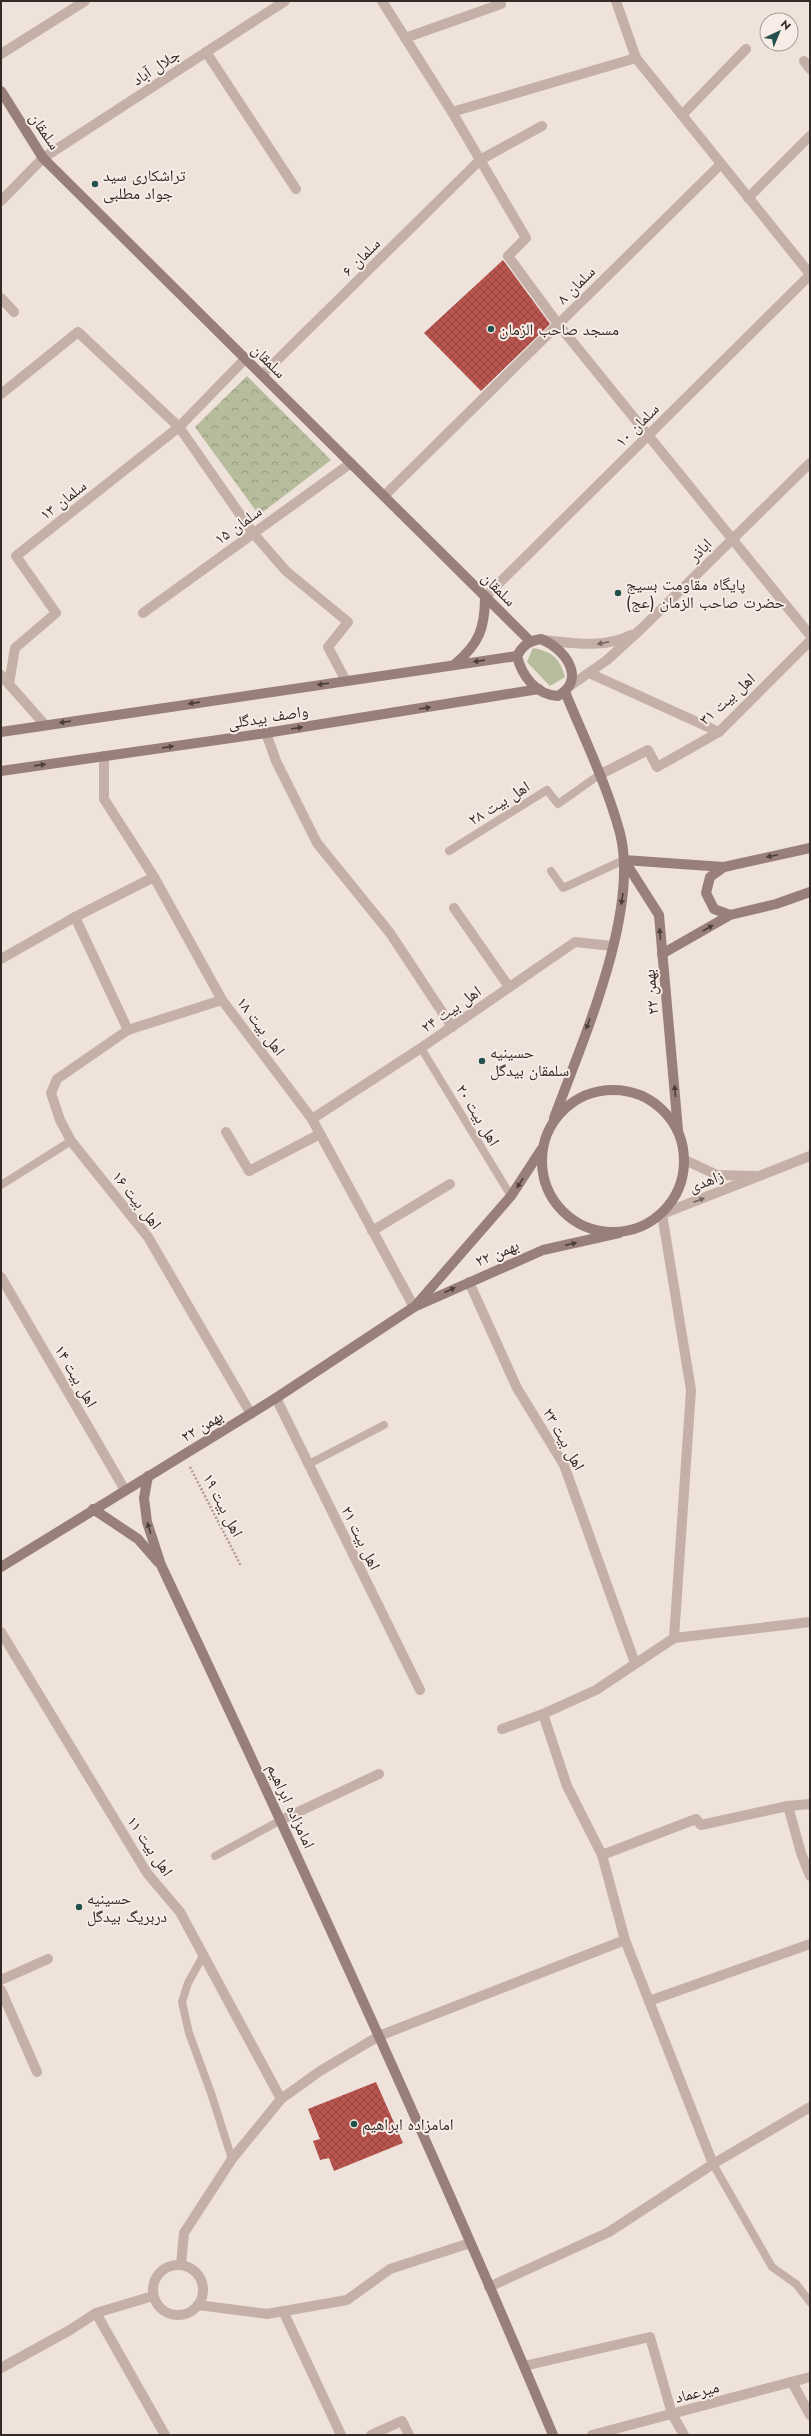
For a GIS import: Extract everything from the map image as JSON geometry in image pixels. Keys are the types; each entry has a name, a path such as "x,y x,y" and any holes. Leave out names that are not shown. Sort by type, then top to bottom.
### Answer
{"street":[{"path":"1,54 85,1"},
{"name":"جلال آباد","path":"1,201 43,158 285,1"},
{"path":"382,1 452,112 526,238 508,256 558,324 648,436 733,538 810,635"},
{"path":"616,1 636,58 810,275"},
{"path":"405,38 501,4"},
{"path":"682,115 746,49"},
{"path":"206,52 296,189"},
{"path":"452,112 636,58"},
{"name":"سلمقان","path":"1,91 43,158 530,641"},
{"name":"سلمان ۶","path":"262,375 480,160 542,126"},
{"path":"748,198 810,136"},
{"name":"سلمان ۸","path":"384,496 721,164"},
{"name":"سلمان ۱۰","path":"485,597 810,275"},
{"path":"1,298 14,312"},
{"path":"1,394 78,332 179,427 253,532 286,571 348,622 328,647 346,681"},
{"name":"سلمان ۱۳","path":"9,684 15,648 56,613 16,556 179,427 245,359"},
{"name":"سلمان ۱۵","path":"143,613 253,532 351,463"},
{"name":"اباذر","path":"567,689 589,673 640,630 810,463"},
{"path":"454,665 469,652 479,636 485,620 485,597"},
{"path":"541,639 552,644 566,659 572,676 567,689 558,696 549,696 529,682 520,668 517,656 521,648 530,641 541,639 594,645 621,639 640,630"},
{"name":"اهل بیت ۳۱","path":"599,775 648,750 657,767 719,732 810,641"},
{"name":"واصف بیدگلی","path":"1,732 517,656"},
{"path":"589,673 719,732"},
{"path":"1,675 45,725"},
{"name":"واصف بیدگلی","path":"1,771 266,733 539,689"},
{"name":"۲۲ بهمن","path":"414,1306 511,1196 541,1150 600,991 612,946 624,889 624,860 620,833 567,689"},
{"path":"266,733 276,761 317,843 390,933 452,1027"},
{"name":"اهل بیت ۱۸","path":"104,756 104,799 154,877 222,1000 312,1119 414,1306"},
{"path":"624,860 724,867 810,848"},
{"name":"۲۲ بهمن","path":"624,860 659,916 678,1130 685,1160"},
{"path":"724,867 710,877 706,893 714,909 730,915"},
{"path":"1,959 75,917 154,877"},
{"path":"662,954 730,915 776,904 810,892"},
{"path":"454,908 509,987"},
{"path":"75,917 128,1030"},
{"name":"اهل بیت ۲۴","path":"312,1119 421,1048 575,942 612,946"},
{"name":"اهل بیت ۱۶","path":"222,1000 128,1030 57,1079 51,1093 60,1120 72,1141 148,1237 251,1414"},
{"path":"553,1120 575,1099 603,1089 634,1092 660,1106 678,1130"},
{"path":"226,1132 249,1171 320,1134"},
{"path":"541,1150 544,1182 560,1210 587,1228 619,1233"},
{"name":"زاهدی","path":"662,1214 810,1156"},
{"path":"674,1638 691,1390 662,1214 680,1189 685,1160"},
{"name":"زاهدی","path":"685,1160 717,1175 761,1176"},
{"path":"372,1231 450,1184"},
{"name":"۲۲ بهمن","path":"1,1567 251,1414 414,1306 543,1250 642,1227 662,1214"},
{"name":"اهل بیت ۱۴","path":"1,1277 125,1490"},
{"name":"اهل بیت ۲۳","path":"469,1282 517,1388 564,1465 635,1662"},
{"name":"اهل بیت ۲۱","path":"276,1398 420,1690"},
{"name":"امامزاده ابراهیم","path":"148,1476 144,1498 147,1522 160,1565 281,1820 379,2036 553,2435"},
{"name":"امامزاده ابراهیم","path":"93,1510 138,1539 160,1565"},
{"path":"502,1729 543,1714 596,1690 635,1662 674,1638 810,1622"},
{"name":"اهل بیت ۱۱","path":"1,1632 101,1800 147,1873 180,1912 203,1956 218,1978 281,2099"},
{"path":"543,1714 567,1786 602,1855 625,1940 712,2164"},
{"path":"281,1820 379,1774"},
{"path":"602,1855 696,1819 701,1825 788,1806 810,1804"},
{"path":"788,1806 801,1853 810,1876"},
{"path":"181,2265 184,2233 232,2159 281,2099 320,2071 379,2036 625,1940"},
{"path":"649,2001 810,1944"},
{"path":"1,1980 48,1959"},
{"path":"1,1990 37,2072"},
{"path":"489,2287 608,2232 712,2164 810,2107"},
{"path":"198,2305 267,2314 347,2300 390,2269 470,2243"},
{"path":"181,2265 194,2271 202,2284 201,2298 198,2305 185,2314 169,2313 157,2303 153,2296 153,2288 159,2273 165,2268 181,2265"},
{"path":"1,2368 70,2330 96,2313 153,2296"},
{"path":"283,2311 341,2435"},
{"path":"96,2313 165,2435"},
{"path":"524,2366 650,2337 672,2414 684,2435"},
{"name":"میرعماد","path":"592,2435 810,2377"},
{"path":"792,2382 810,2415"},
{"path":"370,2435 402,2421 409,2435"}],"lane":[{"name":"اهل بیت ۲۸","path":"449,851 547,790 558,804 599,775"},
{"path":"551,871 563,888 624,860"},
{"name":"اهل بیت ۲۰","path":"421,1048 511,1196"},
{"path":"1,1186 72,1141"},
{"path":"309,1464 384,1425"},
{"path":"215,1856 281,1820"},
{"path":"203,1956 188,1983 182,2002 189,2033 212,2093 232,2159"},
{"path":"712,2164 772,2267 796,2284 810,2302"}],"path":[{"name":"اهل بیت ۱۹","path":"184,1454 241,1566"}],"green space":[{"path":"247,376 331,460 259,515 195,427"},
{"path":"533,648 545,651 554,656 563,670 565,677 550,686 527,662"}],"building":[{"name":"مسجد صاحب الزمان","path":"503,260 550,324 481,391 424,333"},
{"name":"امامزاده ابراهیم","path":"376,2082 403,2143 334,2171 329,2158 320,2160 313,2141 320,2139 308,2109"}],"place":[{"name":"تراشکاری سید جواد مطلبی","path":"95,184"},
{"name":"مسجد صاحب الزمان","path":"491,329"},
{"name":"پایگاه مقاومت بسیج حضرت صاحب الزمان (عج)","path":"618,593"},
{"name":"حسینیه سلمقان بیدگل","path":"482,1061"},
{"name":"حسینیه دربریگ بیدگل","path":"79,1907"},
{"name":"امامزاده ابراهیم","path":"354,2124"}]}
